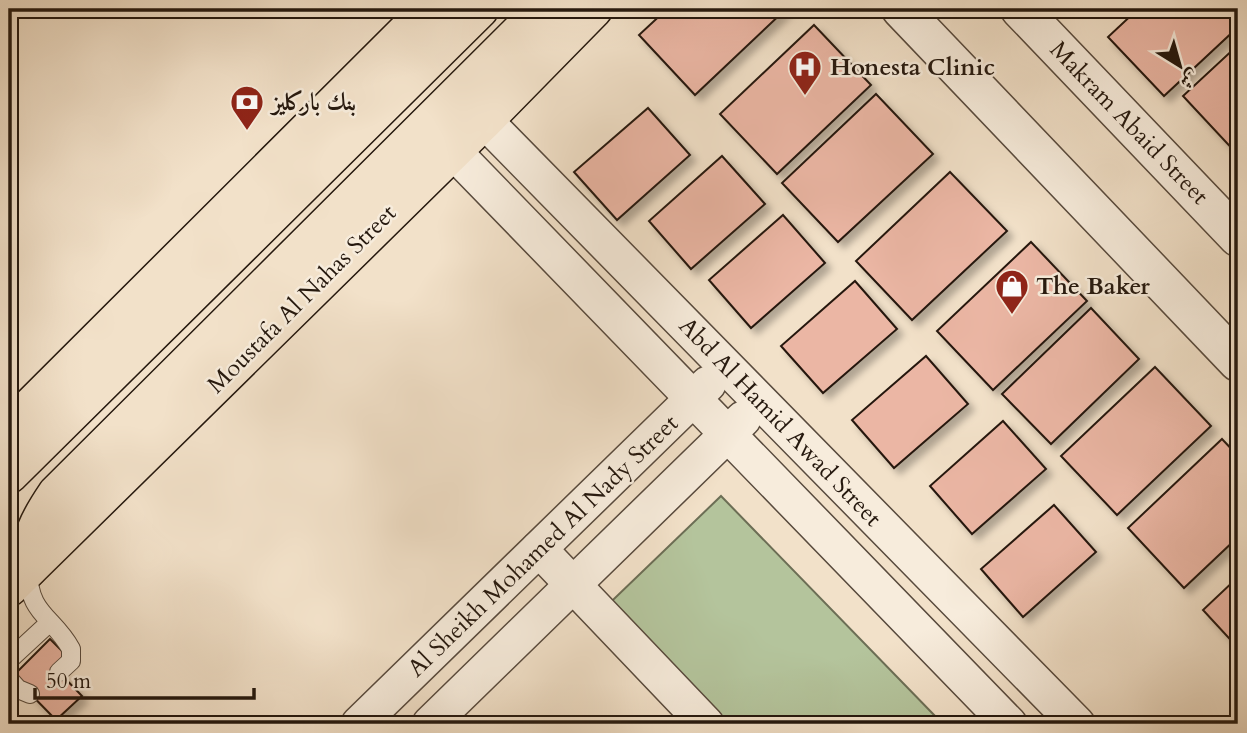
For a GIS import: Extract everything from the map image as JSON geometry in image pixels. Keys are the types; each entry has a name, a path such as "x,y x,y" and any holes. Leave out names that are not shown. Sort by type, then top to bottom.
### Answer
{"main road":[{"path":"9,429 430,9"},
{"path":"9,474 479,9"},
{"path":"18,578 40,519 57,494 544,9"},
{"name":"Moustafa Al Nahas Street","path":"18,578 484,120 593,9"}],"street":[{"path":"901,9 1238,362"},
{"name":"Makram Abaid Street","path":"1020,9 1238,237"},
{"name":"Abd Al Hamid Awad Street","path":"484,120 1077,724"},
{"name":"Abd Al Hamid Awad Street","path":"453,150 692,400 1009,724"},
{"name":"Al Sheikh Mohamed Al Nady Street","path":"359,724 725,366"},
{"name":"Al Sheikh Mohamed Al Nady Street","path":"430,724 761,402"},
{"path":"539,548 706,724"}],"lane":[{"path":"18,578 30,592 34,604 71,649 71,661 59,672"},
{"path":"9,660 49,623"},
{"path":"9,679 18,689 30,694"}],"green space":[{"path":"721,496 937,718 930,724 691,724 590,622"}],"building":[{"path":"667,9 786,9 695,95 639,35"},
{"path":"1138,9 1238,9 1238,27 1164,96 1108,37"},
{"path":"814,25 871,85 777,174 720,114"},
{"path":"1238,45 1238,155 1183,96"},
{"path":"876,94 933,154 838,242 782,183"},
{"path":"648,108 690,155 617,220 574,172"},
{"path":"722,156 765,204 691,269 649,221"},
{"path":"950,172 1007,231 912,320 856,261"},
{"path":"783,215 825,263 751,328 709,280"},
{"name":"The Baker","path":"1031,242 1087,301 993,390 937,331"},
{"path":"855,281 897,329 823,393 781,346"},
{"path":"1091,308 1139,359 1051,444 1002,394"},
{"path":"926,356 968,404 894,468 852,420"},
{"path":"1155,367 1211,426 1117,515 1061,456"},
{"path":"1003,421 1046,469 972,534 930,486"},
{"path":"1222,439 1238,456 1238,537 1184,588 1128,528"},
{"path":"1054,505 1096,552 1023,617 981,569"},
{"path":"1238,577 1238,648 1203,610"},
{"path":"50,639 69,658 56,669 82,696 56,720 13,676"}],"place":[{"name":"Honesta Clinic","path":"805,97"},
{"name":"بنك باركليز","path":"247,132"},
{"name":"The Baker","path":"1012,316"}]}
